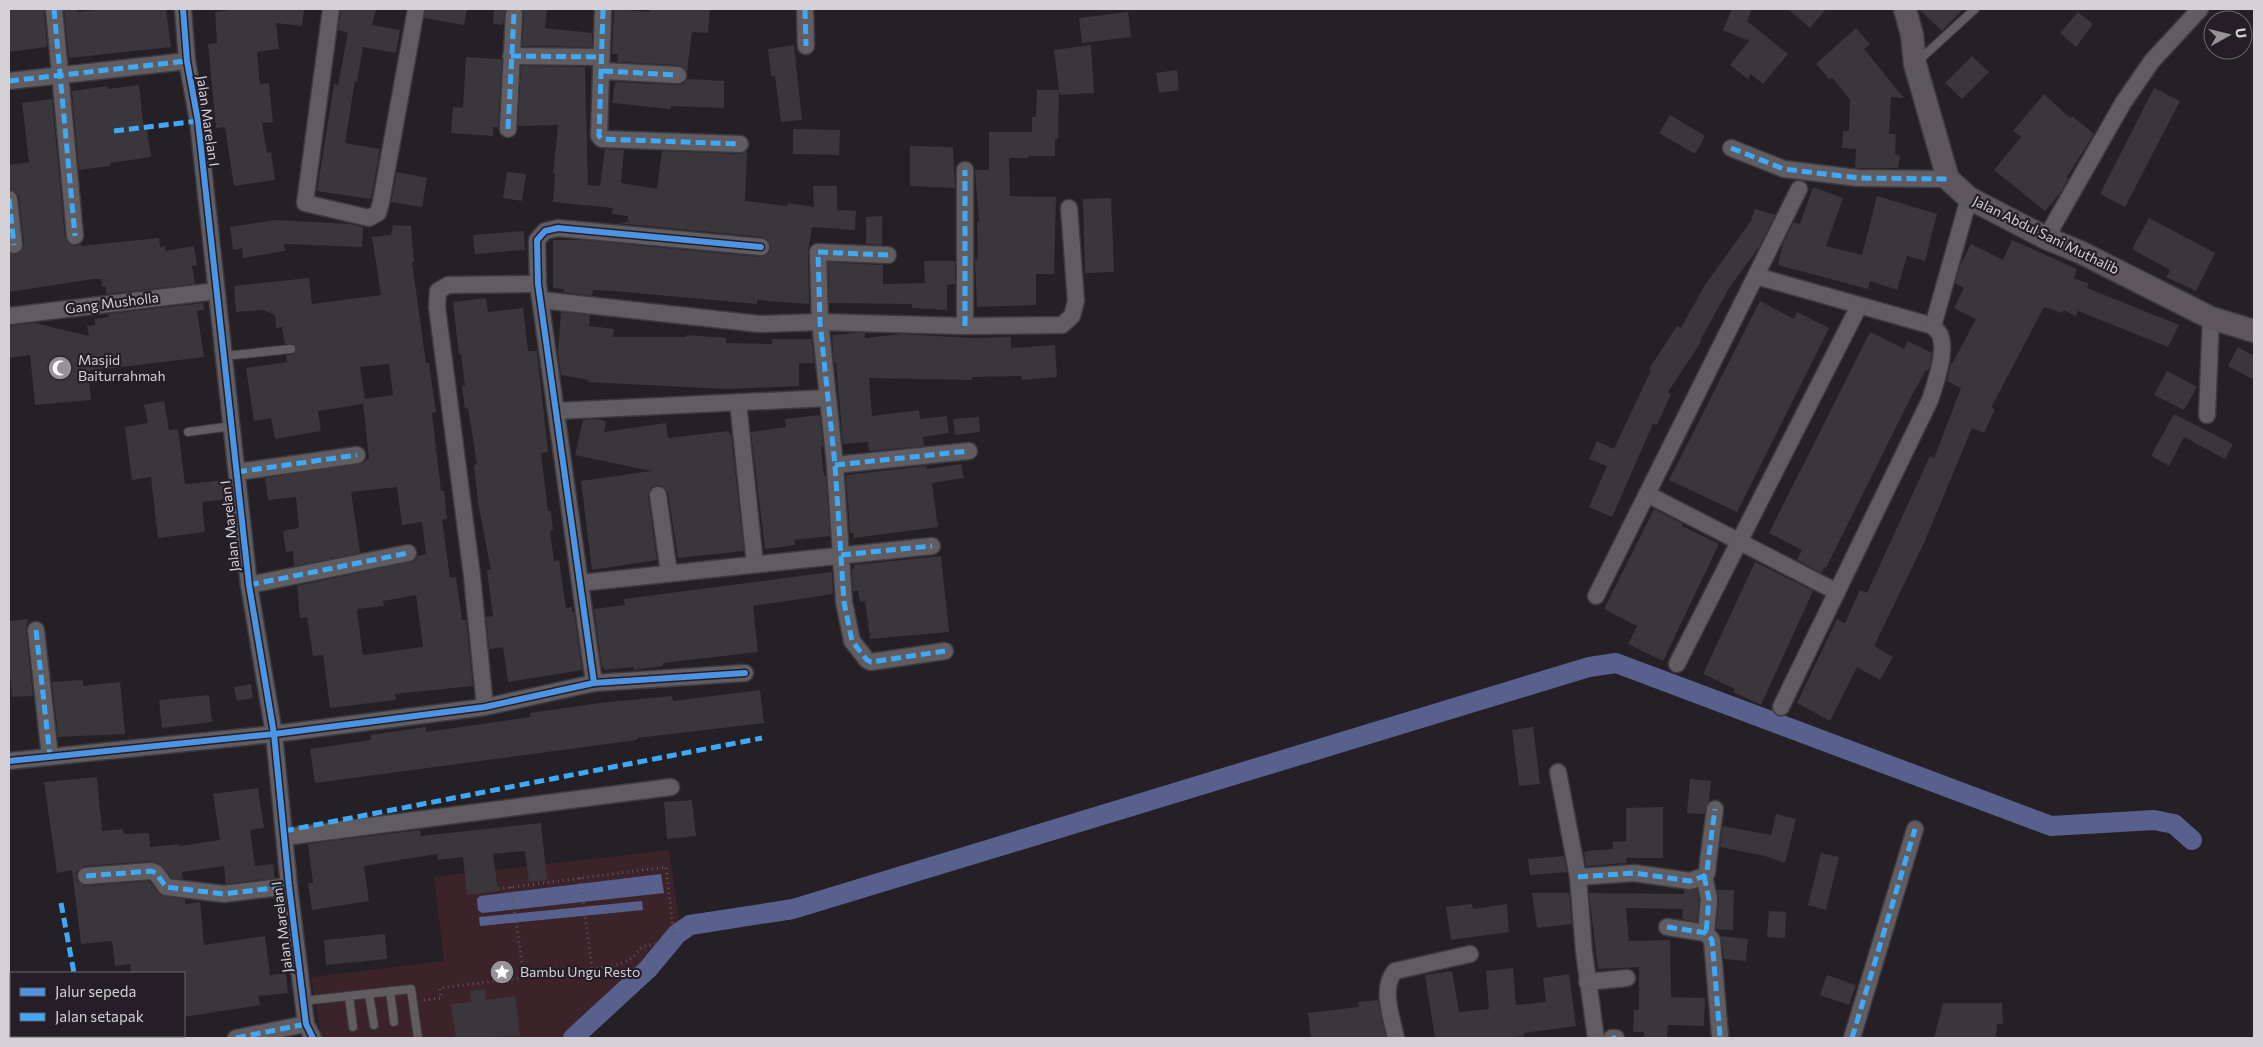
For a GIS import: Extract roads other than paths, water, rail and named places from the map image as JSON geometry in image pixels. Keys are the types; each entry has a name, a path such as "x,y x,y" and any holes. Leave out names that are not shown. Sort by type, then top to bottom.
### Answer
{"street":[{"path":"54,9 74,236"},
{"name":"Jalan Marelan I","path":"183,9 187,61 198,121 249,585 274,734 289,886 303,1001 310,1031"},
{"path":"331,9 305,203 369,218 378,213 381,202 416,9"},
{"path":"603,9 598,133 602,139 740,144"},
{"path":"805,9 806,46"},
{"path":"1731,148 1784,169 1858,178 1948,179 1915,64 1912,35 1905,9"},
{"path":"2046,238 2128,96 2152,61 2200,9"},
{"path":"508,129 514,14"},
{"path":"511,56 602,64 678,74"},
{"path":"9,81 187,61"},
{"path":"965,170 965,326"},
{"name":"Jalan Abdul Sani Muthalib","path":"1948,179 1969,198 2046,238 2080,252 2211,318 2254,330"},
{"path":"1596,596 1799,190"},
{"path":"1933,326 1969,198"},
{"path":"9,199 14,245"},
{"path":"540,300 760,324 820,322 965,326 1062,325 1072,316 1076,302 1069,208"},
{"path":"594,683 540,300 537,240 545,231 558,228 761,247"},
{"path":"888,255 818,252 820,322 836,465 844,602 852,641 867,660 871,662 945,651"},
{"path":"1756,276 1933,326 1940,335 1939,375 1930,400 1781,707"},
{"path":"485,707 470,566 437,306 438,291 448,285 538,284"},
{"name":"Gang Musholla","path":"9,316 216,291"},
{"path":"1677,664 1860,306"},
{"path":"2207,415 2211,318"},
{"path":"556,411 828,398"},
{"path":"738,402 755,564"},
{"path":"836,465 968,452"},
{"path":"237,472 357,455"},
{"path":"1647,494 1837,592"},
{"path":"658,495 669,574"},
{"path":"580,583 932,546"},
{"path":"249,585 408,553"},
{"path":"36,630 50,757"},
{"path":"9,761 274,734 485,707 594,683 745,673"},
{"path":"1558,772 1578,877 1587,982 1596,1038"},
{"path":"285,837 670,787"},
{"path":"1578,877 1634,873 1690,881 1704,876 1707,873 1715,809"},
{"path":"1852,1038 1915,830"},
{"path":"86,876 151,871 156,873 166,887 224,894 289,886"},
{"path":"1704,876 1709,899 1706,933"},
{"path":"1667,928 1706,933 1712,940 1720,1036"},
{"path":"1396,1038 1388,998 1389,978 1395,971 1470,954"},
{"path":"1587,982 1627,978"},
{"path":"236,1038 310,1031"}],"lane":[{"path":"1915,64 1975,9"},
{"path":"224,356 291,348"},
{"path":"188,432 232,426"},
{"path":"303,1001 411,989 418,1038"},
{"path":"390,991 394,1022"},
{"path":"369,994 374,1025"},
{"path":"349,996 353,1027"}],"water":[{"path":"661,874 664,893 482,913 478,910 477,899 480,896"},
{"path":"642,901 643,910 480,926 479,917"}],"waterway":[{"path":"573,1038 648,969 677,934 690,925 793,909 1589,667 1616,663 2051,826 2154,820 2174,824 2192,840"}],"place":[{"name":"Masjid Baiturrahmah","path":"60,368"},
{"name":"Bambu Ungu Resto","path":"502,972"}]}
